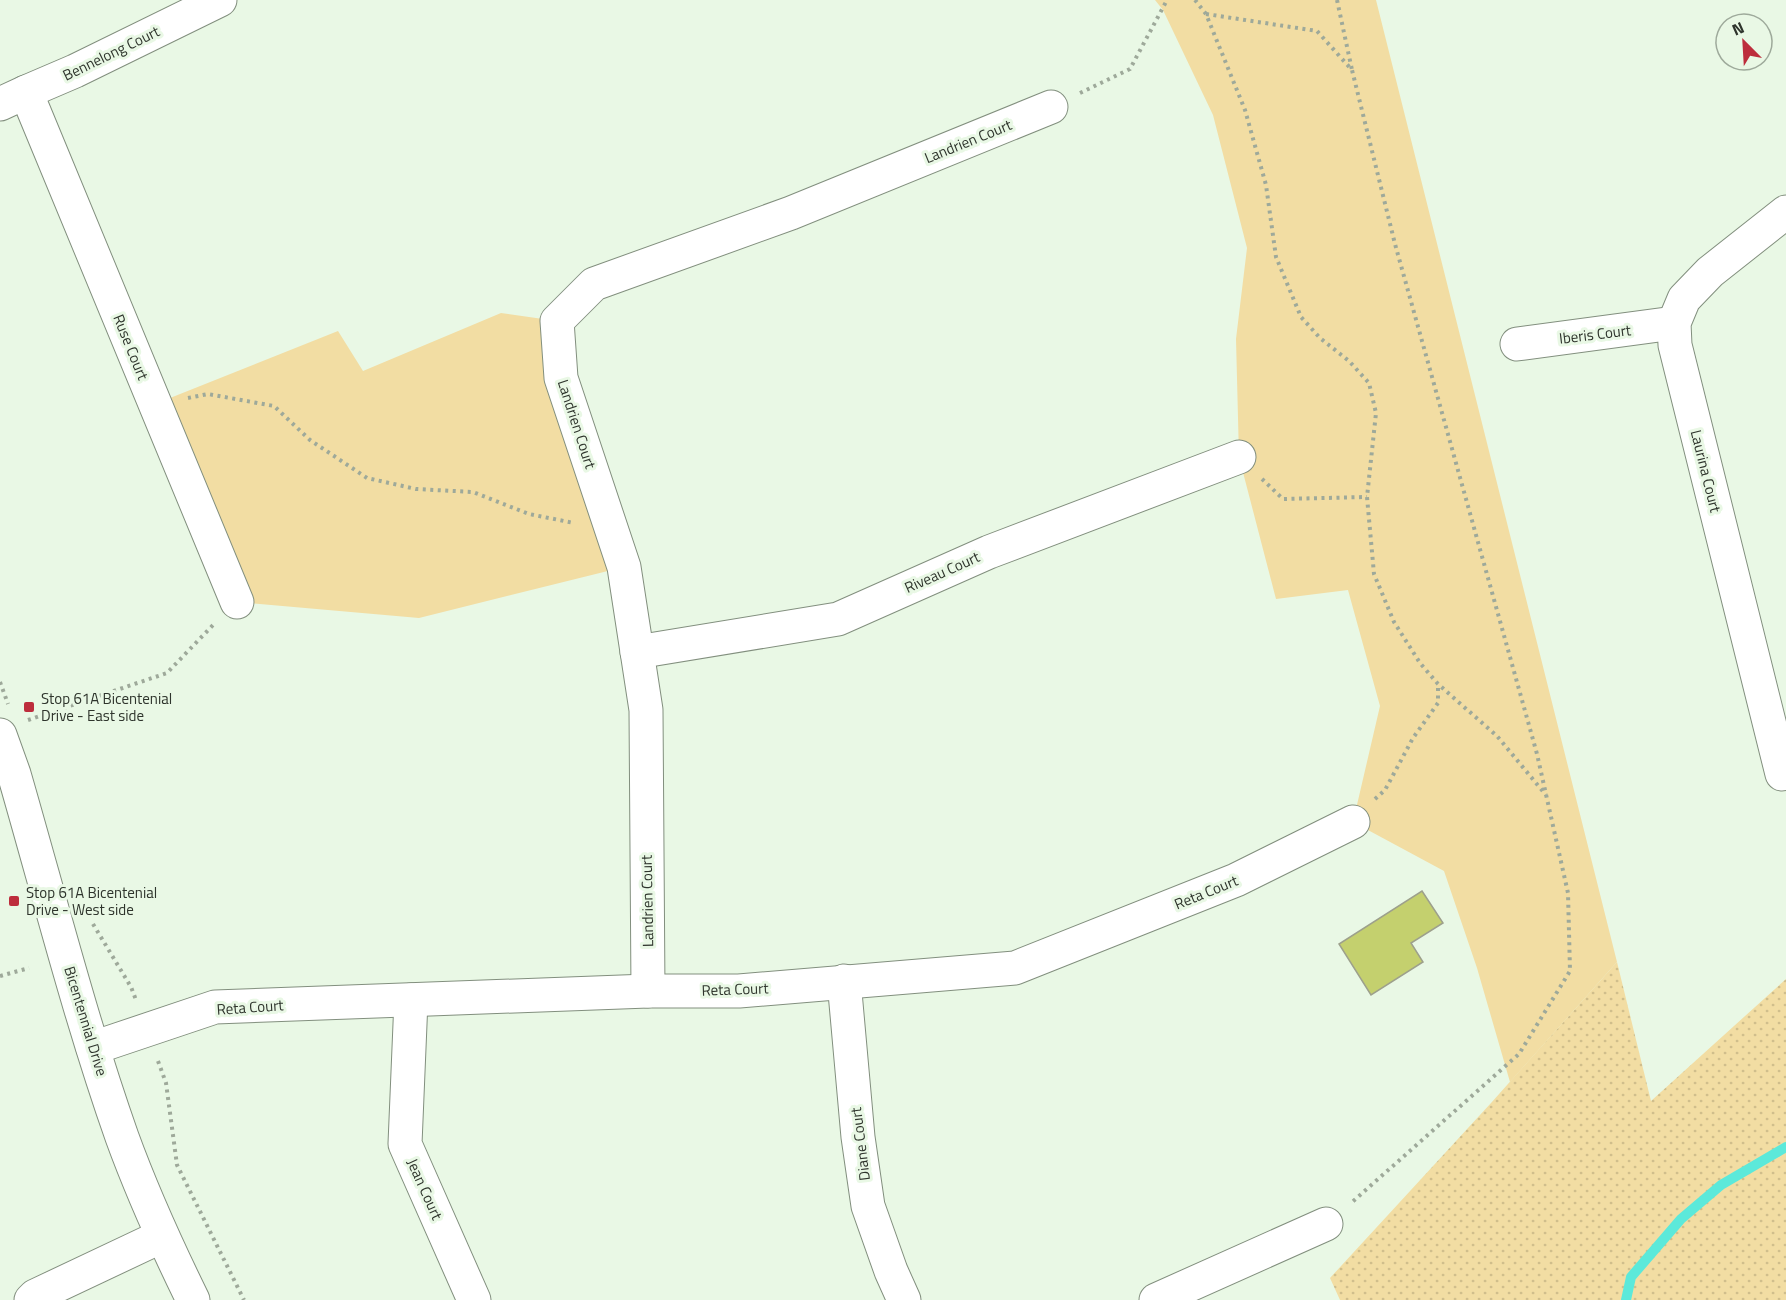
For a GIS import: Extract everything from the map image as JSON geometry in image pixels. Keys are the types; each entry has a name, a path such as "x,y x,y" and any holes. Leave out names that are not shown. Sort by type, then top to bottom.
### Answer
{"street":[{"name":"Bennelong Court","path":"13,98 75,71 220,0"},
{"name":"Ruse Court","path":"13,98 155,404 237,602"},
{"name":"Landrien Court","path":"648,991 646,710 624,567 561,378 558,321 594,284 790,213 1051,107"},
{"name":"Laurina Court","path":"1782,774 1675,345 1674,323 1683,299 1710,272 1786,212"},
{"name":"Iberis Court","path":"1517,344 1674,323"},
{"name":"Riveau Court","path":"637,652 838,619 989,552 1239,457"},
{"name":"Bicentennial Drive","path":"13,723 14,774 93,1048 123,1138 162,1236 192,1300"},
{"name":"Reta Court","path":"93,1048 215,1007 648,991 739,991 1015,968 1236,880 1353,822"},
{"name":"Diane Court","path":"844,981 858,1137 868,1206 904,1300"},
{"name":"Jean Court","path":"411,999 405,1144 474,1300"},
{"path":"1156,1300 1326,1224"},
{"path":"31,1300 35,1296 162,1236"}],"path":[{"path":"1051,107 1130,69 1167,0"},
{"path":"1195,0 1206,14 1245,110 1266,185 1276,257 1301,317 1320,338 1349,361 1369,383 1376,413 1367,497 1374,574 1394,622 1420,663 1438,684 1497,736 1547,797"},
{"path":"1326,1224 1519,1054 1570,971 1568,893 1537,754 1395,244 1337,0"},
{"path":"1206,14 1317,31 1352,70"},
{"path":"155,404 208,394 274,406 310,440 367,478 416,489 473,492 529,514 612,530"},
{"path":"1239,457 1282,499 1367,497"},
{"path":"0,682 13,723 167,673 237,602"},
{"path":"1353,822 1385,790 1413,738 1438,703 1438,684"},
{"path":"93,923 131,987 166,1083 177,1165 244,1300"},
{"path":"0,976 29,968"}],"shaded area":[{"path":"1155,0 1376,0 1617,962 1510,1082 1477,968 1444,871 1353,822 1380,706 1348,590 1276,599 1239,457 1236,339 1247,248 1213,115 1163,10"},
{"path":"501,313 557,321 624,567 419,618 237,602 155,404 338,331 363,371"},
{"path":"1617,962 1651,1101 1786,979 1786,1300 1340,1300 1330,1278"}],"building":[{"path":"1422,891 1443,923 1411,943 1423,962 1371,995 1339,944"}],"waterway":[{"path":"1626,1300 1631,1277 1681,1219 1721,1185 1786,1147"}],"place":[{"name":"Stop 61A Bicentenial Drive - East side","path":"29,707"},
{"name":"Stop 61A Bicentenial Drive - West side","path":"14,901"}]}
